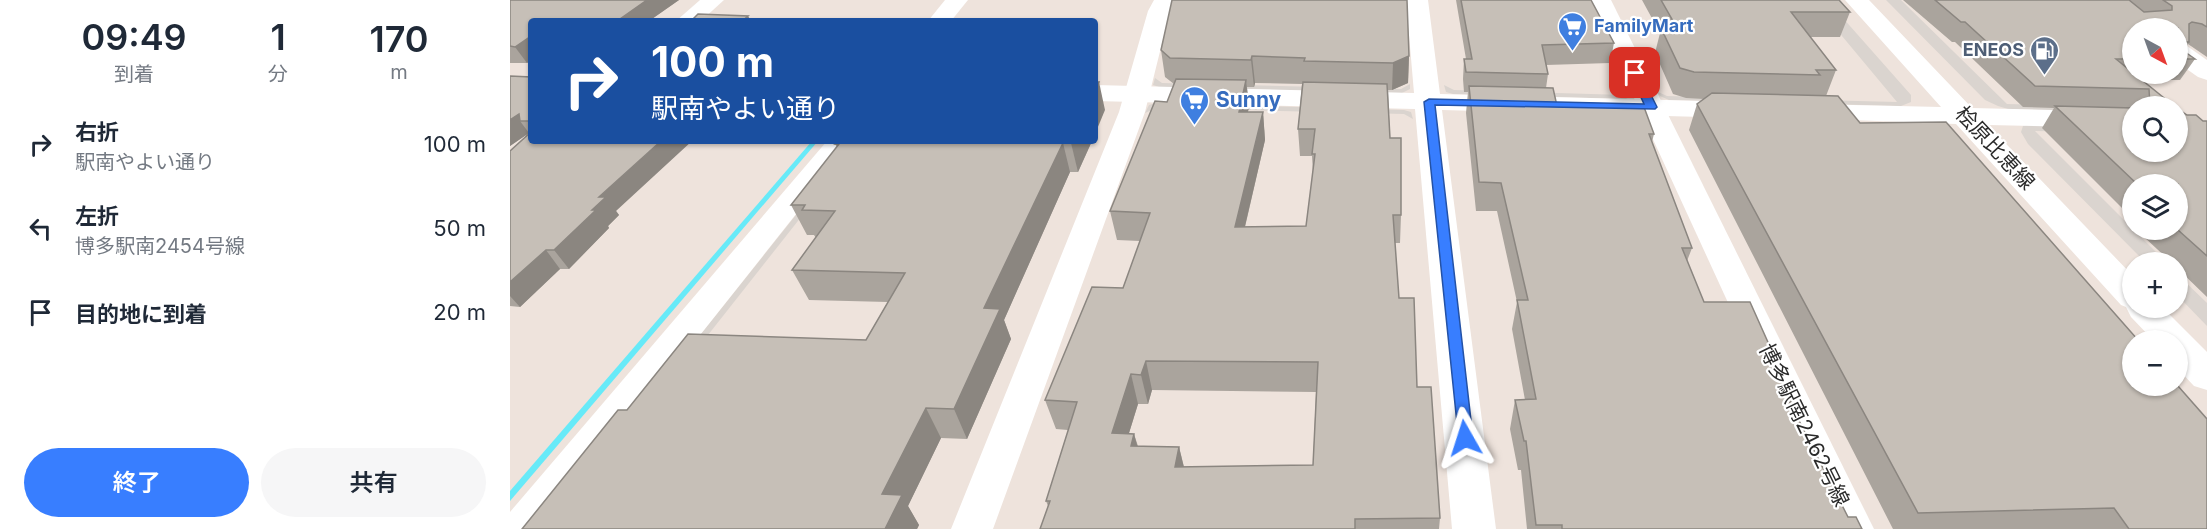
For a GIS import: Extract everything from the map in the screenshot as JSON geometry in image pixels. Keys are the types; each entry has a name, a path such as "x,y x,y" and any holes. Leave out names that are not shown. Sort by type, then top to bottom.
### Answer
{"street":[{"path":"691,18 713,0"},
{"path":"942,18 957,0"},
{"path":"972,529 1138,94 1159,11 1165,0"},
{"path":"1417,0 1474,529"},
{"name":"博多駅南2462号線","path":"1600,0 1853,529"},
{"name":"桧原比恵線","path":"1856,0 2122,285"},
{"path":"2188,58 2207,72"},
{"path":"1098,93 2122,120"},
{"path":"521,529 840,144"},
{"path":"2153,318 2164,330"},
{"path":"2188,356 2207,376"}],"shaded area":[{"path":"1812,0 1827,0 1911,95 1911,102 1901,106 1669,100 1660,96 1656,91 1667,96 1897,102"},
{"path":"1886,0 1901,0 2007,104 2122,107 2122,113 2008,109 1985,100"},
{"path":"1155,78 1162,83 1401,89 1410,84 1410,89 1402,93 1159,87 1153,85"},
{"path":"1444,85 1454,90 1624,95 1631,91 1632,95 1626,99 1453,94 1446,92"},
{"path":"1156,103 1404,110 1411,112 1413,119 1404,114 1157,108 1145,113 1149,105"},
{"path":"2029,124 2122,132 2035,131 2122,218 2122,239 2028,144 2021,132 2023,126"},
{"path":"853,144 859,144 555,529 545,529"},
{"path":"2123,240 2144,240 2156,252 2135,252"},
{"path":"2188,285 2207,303 2207,326 2188,306"}],"water":[{"path":"809,144 815,144 510,501 510,491"}],"building":[{"path":"510,0 647,0 621,18 528,18 528,38 515,47 510,46"},
{"path":"1172,0 1407,0 1409,56 1393,63 1304,61 1305,58 1252,56 1251,60 1170,58 1161,50"},
{"path":"1461,0 1591,0 1614,43 1542,45 1548,74 1466,72 1464,59 1472,59"},
{"path":"1661,0 1839,0 1850,12 1791,12 1836,70 1816,70 1820,75 1694,72 1680,68 1661,28 1677,28"},
{"path":"1935,0 2129,0 2144,12 2172,10 2172,6 2163,0 2207,0 2207,27 2192,22 2189,24 2189,42 2188,18 2122,18 2122,59 2116,59 2122,64 2122,84 2147,84 2162,96 2149,96 2149,89 2035,86 1965,22 1961,22"},
{"path":"698,14 748,16 746,18 694,18"},
{"path":"510,76 528,77 528,121 520,121 519,114 510,120"},
{"path":"1176,79 1246,80 1239,112 1263,112 1235,227 1306,226 1315,154 1312,154 1315,129 1298,129 1303,82 1387,84 1390,138 1401,138 1401,215 1393,215 1399,298 1414,298 1417,387 1431,387 1440,518 1355,519 1355,529 1040,529 1050,501 1046,501 1077,402 1045,400 1092,287 1123,288 1150,213 1110,211 1155,101 1167,102","holes":["1146,361 1318,362 1313,465 1175,467 1179,447 1131,446 1134,434 1112,433 1131,374 1141,375"]},
{"path":"1469,86 1553,88 1557,106 1644,107 1654,134 1649,134 1692,248 1682,248 1704,302 1750,302 1771,349 1764,349 1792,401 1789,401 1848,517 1856,517 1862,529 1562,529 1562,525 1536,525 1526,441 1524,441 1515,400 1536,399 1517,300 1528,300 1501,183 1479,182"},
{"path":"1712,93 1838,96 1860,123 1946,122 2129,330 2122,330 2122,396 2187,396 2207,419 2207,529 2129,529 2114,508 1918,513 1697,104"},
{"path":"2055,106 2122,108 2122,162 2188,162 2188,115 2196,115 2203,121 2207,121 2207,256 2188,239 2188,174 2126,174"},
{"path":"528,135 528,144 658,144 599,197 606,197 592,210 596,210 554,250 546,250 510,282 510,151"},
{"path":"839,144 1063,144 984,308 1000,309 954,409 926,408 882,494 902,495 885,529 522,529 618,410 627,410 688,334 866,340 905,273 792,270 835,211 802,210 805,205 791,205"}],"place":[{"name":"FamilyMart","path":"1573,52"},
{"name":"ENEOS","path":"2045,76"},
{"name":"Sunny","path":"1195,126"}],"route":[{"path":"1465,438 1429,102 1652,107 1635,73"}]}
